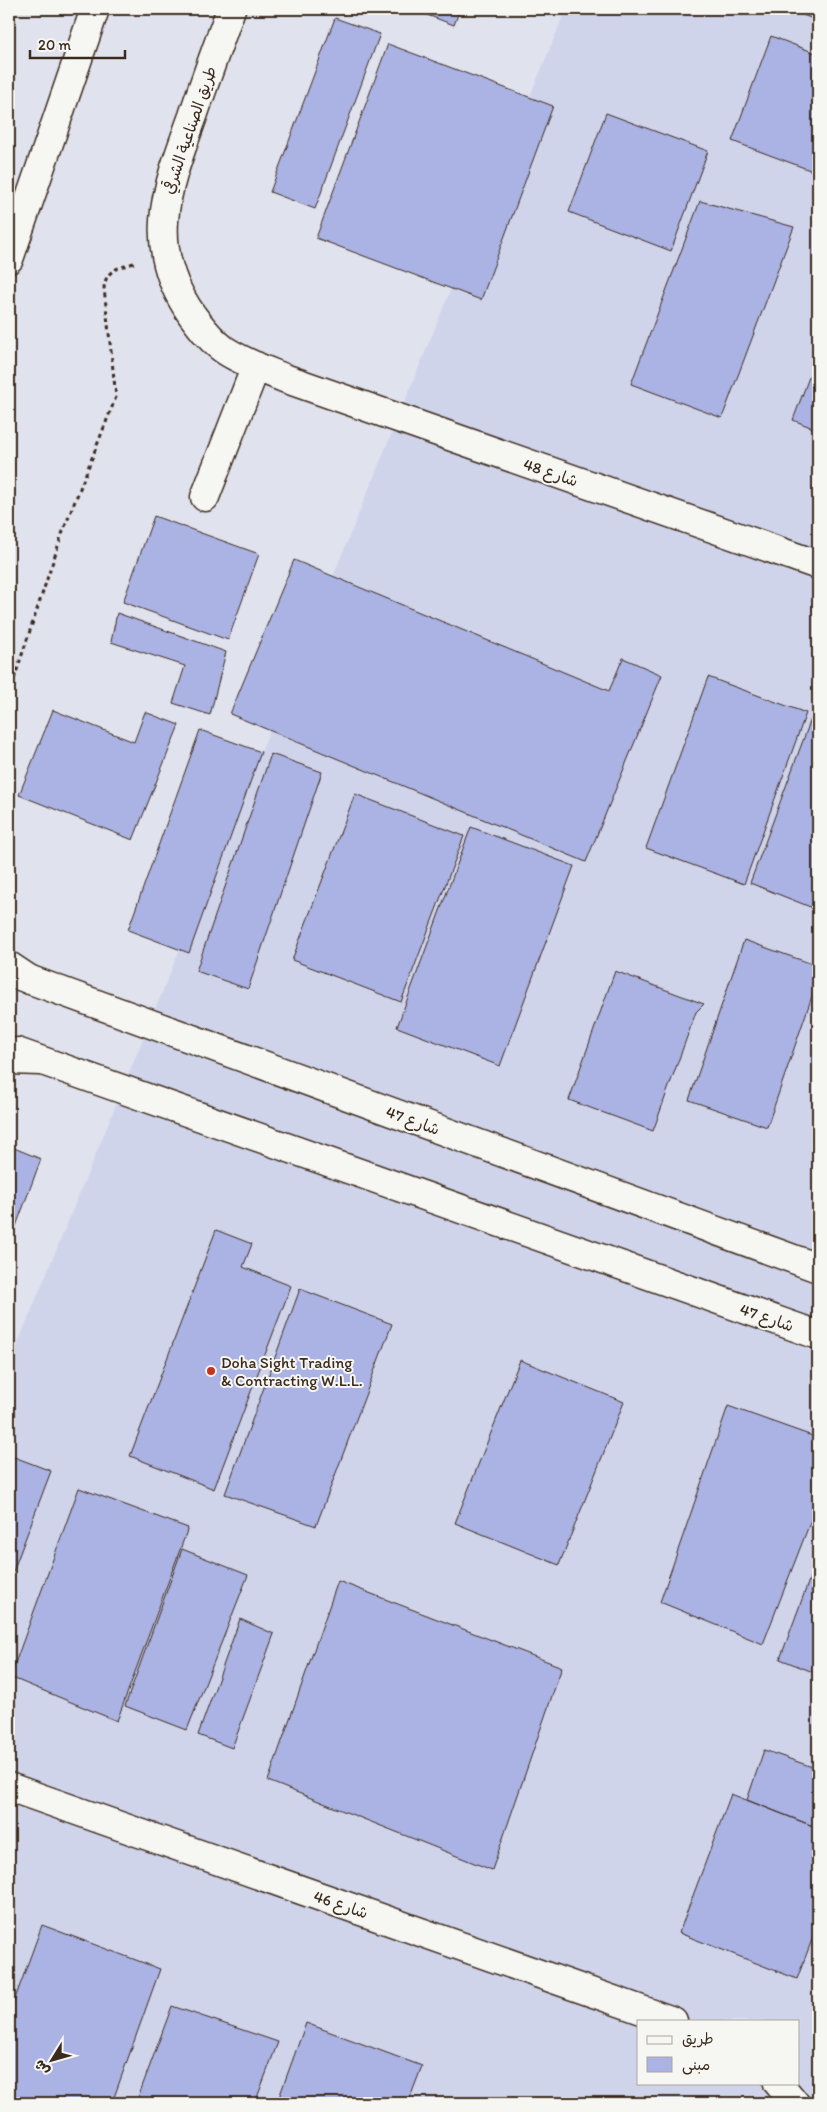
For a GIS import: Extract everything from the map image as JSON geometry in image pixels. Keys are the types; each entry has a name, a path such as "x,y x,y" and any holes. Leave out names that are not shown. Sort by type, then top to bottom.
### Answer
{"street":[{"path":"9,259 95,9"},
{"name":"طريق الصناعية الشرقي","path":"231,9 170,180 164,204 163,237 169,269 182,300 201,327 224,350 284,378"},
{"path":"205,497 256,366"},
{"name":"شارع 48","path":"284,378 818,565"},
{"name":"شارع 47","path":"16,973 818,1268"},
{"name":"شارع 47","path":"9,1049 818,1335"},
{"path":"9,1060 40,1060"},
{"name":"شارع 46","path":"9,1787 671,2020"},
{"path":"779,2084 795,2103"}],"path":[{"path":"9,694 62,534 116,397 104,288 105,278 111,271 166,252"}],"shaded area":[{"path":"566,9 818,9 818,2103 9,2103 9,1365"}],"building":[{"path":"411,9 460,9 454,25"},
{"path":"788,9 818,9 818,21"},
{"path":"335,18 380,34 315,209 270,192"},
{"path":"771,36 818,54 818,173 732,141"},
{"path":"388,44 553,106 481,300 316,238"},
{"path":"606,113 708,151 671,251 569,212"},
{"path":"700,201 794,227 722,418 631,384"},
{"path":"818,353 818,430 793,420"},
{"path":"154,516 259,554 228,640 123,602"},
{"path":"294,560 609,691 623,658 662,675 586,862 230,714"},
{"path":"117,613 226,652 210,715 173,703 185,666 111,642"},
{"path":"708,677 806,713 744,884 646,848"},
{"path":"53,710 134,742 145,712 179,725 133,840 19,795"},
{"path":"811,719 818,722 818,910 750,883"},
{"path":"200,730 261,752 189,953 128,930"},
{"path":"271,754 322,772 248,989 196,971"},
{"path":"355,794 464,836 401,1002 292,960"},
{"path":"471,827 574,866 500,1066 397,1027"},
{"path":"744,940 818,966 818,979 767,1127 689,1100"},
{"path":"615,971 704,1004 696,1012 653,1131 569,1100"},
{"path":"9,1146 41,1159 9,1245"},
{"name":"Doha Sight Trading & Contracting W.L.L.","path":"216,1230 252,1244 243,1267 291,1286 214,1489 130,1456"},
{"path":"300,1289 392,1324 316,1526 225,1494"},
{"path":"520,1360 624,1402 559,1565 455,1523"},
{"path":"728,1406 818,1438 818,1502 763,1644 660,1602"},
{"path":"9,1455 51,1471 9,1582"},
{"path":"79,1488 188,1528 117,1721 10,1677"},
{"path":"182,1549 248,1575 187,1730 125,1706"},
{"path":"818,1556 818,1674 780,1659"},
{"path":"338,1581 562,1667 492,1870 268,1781"},
{"path":"240,1619 274,1634 232,1748 198,1735"},
{"path":"764,1750 818,1769 818,1828 747,1800"},
{"path":"731,1794 818,1828 818,1924 797,1979 679,1933"},
{"path":"42,1925 160,1969 112,2103 9,2103 9,2015"},
{"path":"172,2006 278,2042 255,2103 136,2103"},
{"path":"306,2023 422,2066 408,2103 277,2103"}],"place":[{"name":"Doha Sight Trading & Contracting W.L.L.","path":"211,1371"}]}
